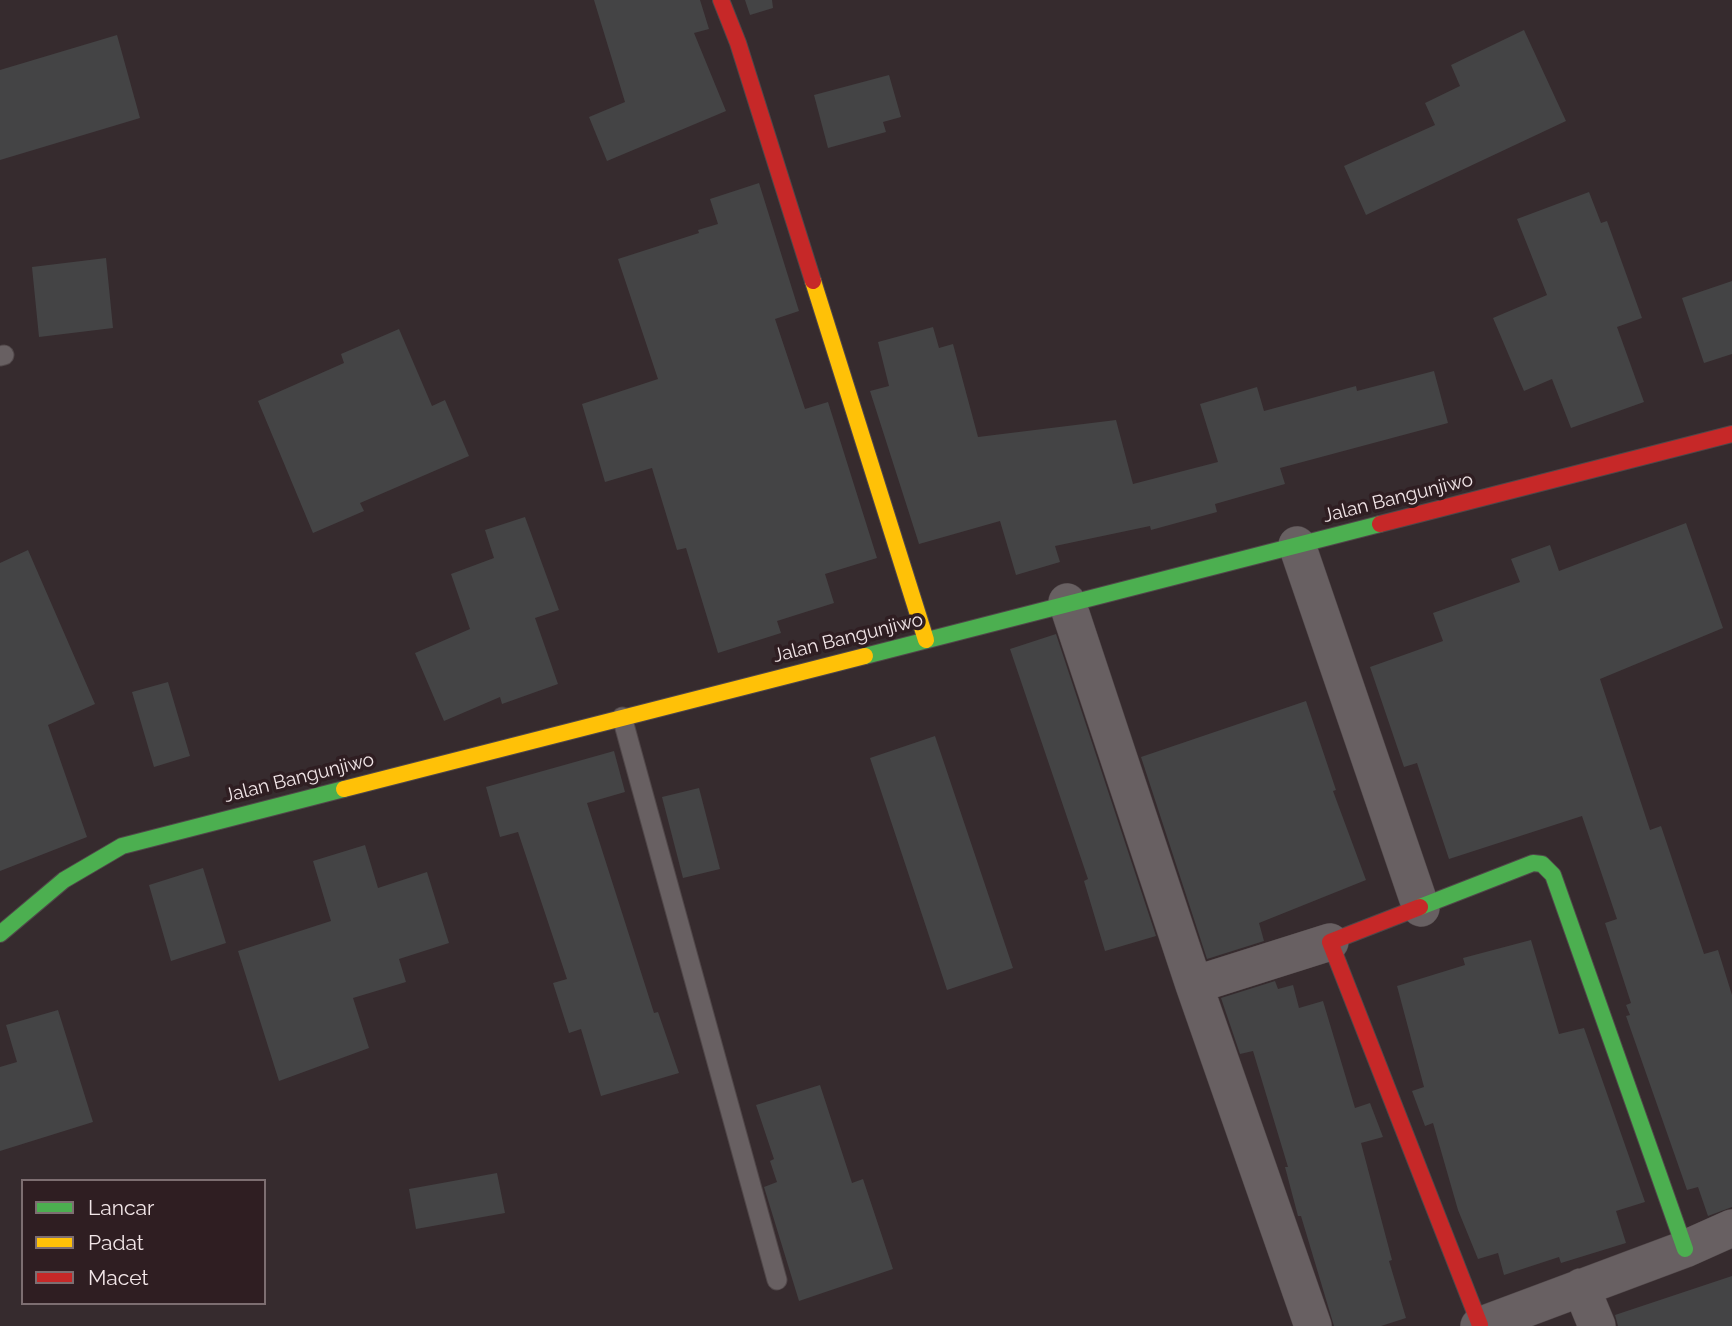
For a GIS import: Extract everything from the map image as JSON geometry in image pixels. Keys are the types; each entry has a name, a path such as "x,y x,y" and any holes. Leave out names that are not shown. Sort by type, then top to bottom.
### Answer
{"main road":[{"path":"721,0 738,43 926,640"},
{"name":"Jalan Bangunjiwo","path":"0,934 64,880 122,846 1067,602 1732,434"},
{"path":"1480,1326 1330,942 1533,863 1542,864 1553,875 1685,1249"}],"street":[{"path":"1297,545 1421,908"},
{"path":"1067,602 1194,985 1313,1326"},
{"path":"1194,985 1330,942"},
{"path":"1480,1326 1685,1249 1732,1228"},
{"path":"1581,1287 1597,1326"}],"lane":[{"path":"622,717 777,1280"}],"building":[{"path":"594,0 700,0 709,29 694,33 726,111 607,161 589,117 625,102"},
{"path":"745,0 772,0 773,8 750,15"},
{"path":"1524,30 1566,121 1366,215 1344,166 1435,125 1425,103 1460,86 1451,65"},
{"path":"117,35 140,118 0,160 0,70"},
{"path":"889,75 901,117 883,122 886,132 828,148 814,95"},
{"path":"759,183 799,311 775,319 805,409 828,402 877,558 825,574 834,603 777,621 781,633 718,653 686,548 677,550 652,468 605,482 582,404 658,379 618,259 699,233 698,230 718,224 710,199"},
{"path":"1589,192 1601,223 1607,221 1642,318 1617,327 1644,402 1571,428 1552,379 1524,391 1493,318 1547,295 1517,219"},
{"path":"106,258 113,328 39,337 32,267"},
{"path":"1732,281 1732,354 1704,363 1682,298"},
{"path":"933,327 939,348 953,344 978,437 1116,420 1133,484 1218,462 1200,404 1257,387 1264,411 1356,386 1357,391 1434,371 1448,423 1280,468 1285,484 1215,504 1217,512 1151,530 1150,526 1055,546 1060,562 1016,575 1000,521 919,544 870,391 889,386 878,342"},
{"path":"399,329 432,406 445,400 469,456 360,503 364,511 313,533 258,401 344,363 341,354"},
{"path":"525,517 559,610 535,618 558,684 502,704 500,697 444,721 415,653 470,629 451,574 494,558 485,530"},
{"path":"1686,523 1723,628 1600,679 1650,830 1661,826 1704,954 1718,950 1732,995 1732,1207 1708,1216 1698,1187 1687,1190 1626,1016 1630,1015 1626,1005 1631,1003 1605,923 1617,919 1582,816 1449,859 1417,763 1404,767 1370,667 1443,641 1433,613 1520,582 1511,559 1550,545 1559,571"},
{"path":"28,550 95,704 48,725 87,837 0,871 0,563"},
{"path":"1056,634 1156,936 1105,951 1084,881 1088,879 1010,649"},
{"path":"168,682 190,756 154,767 132,692"},
{"path":"1306,701 1336,790 1333,791 1366,880 1259,923 1264,941 1207,959 1141,757"},
{"path":"935,736 1013,968 947,990 870,758"},
{"path":"614,751 625,792 587,803 654,1013 658,1012 679,1073 601,1096 581,1029 569,1033 553,983 567,979 518,832 500,837 486,787"},
{"path":"699,788 720,869 683,878 662,797"},
{"path":"365,845 378,888 427,872 449,943 399,959 406,982 353,998 369,1048 279,1081 238,951 331,921 313,861"},
{"path":"203,868 226,943 171,961 149,885"},
{"path":"1531,940 1559,1034 1584,1028 1645,1202 1616,1211 1626,1243 1561,1263 1559,1257 1504,1275 1498,1253 1478,1259 1458,1210 1433,1123 1425,1126 1412,1091 1424,1087 1397,986 1465,965 1463,958"},
{"path":"1275,981 1278,989 1293,985 1299,1008 1323,1001 1355,1108 1370,1103 1383,1137 1361,1143 1392,1260 1389,1261 1406,1318 1381,1326 1334,1326 1301,1216 1298,1216 1285,1167 1288,1167 1253,1051 1240,1054 1221,998"},
{"path":"58,1010 93,1122 0,1151 0,1067 17,1062 6,1025"},
{"path":"820,1085 852,1183 863,1179 893,1269 799,1301 764,1187 777,1182 770,1161 774,1159 756,1105"},
{"path":"497,1173 505,1213 416,1229 409,1189"},
{"path":"1732,1276 1732,1326 1618,1326 1615,1315"}],"traffic: fast":[{"path":"865,656 1380,524"},
{"path":"0,934 64,880 122,846 344,789"},
{"path":"1420,907 1533,863 1542,864 1553,875 1685,1249"}],"traffic: slow":[{"path":"813,281 926,640"},
{"path":"344,789 865,656"}],"traffic: jam":[{"path":"721,0 738,43 813,281"},
{"path":"1380,524 1732,434"},
{"path":"1420,907 1330,942 1480,1325"}]}
